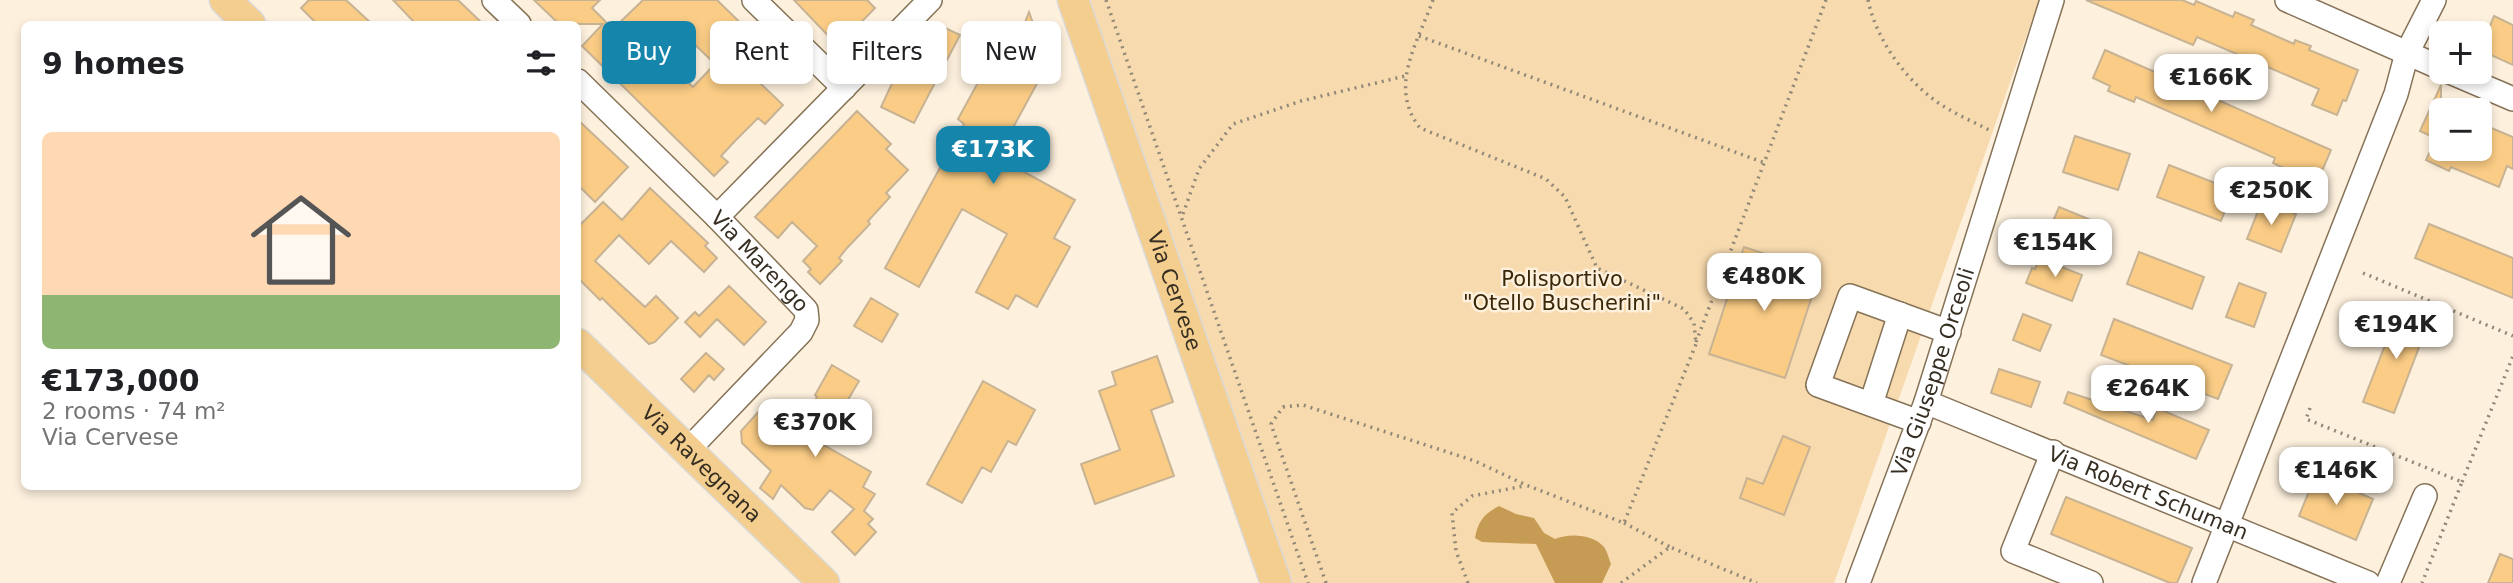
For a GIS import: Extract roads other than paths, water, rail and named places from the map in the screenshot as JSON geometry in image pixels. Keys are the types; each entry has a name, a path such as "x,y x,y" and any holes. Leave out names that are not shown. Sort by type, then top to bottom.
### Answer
{"main road":[{"path":"225,0 247,21"},
{"name":"Via Cervese","path":"1073,0 1276,583"},
{"name":"Via Ravegnana","path":"581,347 824,583"}],"street":[{"path":"494,0 516,21"},
{"path":"754,0 844,88"},
{"path":"717,217 930,0"},
{"name":"Via Giuseppe Orceoli","path":"1858,583 1949,332 2052,0"},
{"path":"2287,0 2429,63"},
{"path":"2204,583 2396,94 2407,53 2434,0"},
{"name":"Via Marengo","path":"581,84 717,217 806,310 807,320 801,332 687,451"},
{"path":"2478,84 2513,99"},
{"name":"Via Robert Schuman","path":"1900,314 1850,296 1818,385 1871,404 1922,412 2053,453 2368,583"},
{"path":"1871,404 1900,314 1949,332"},
{"path":"2053,453 2013,551 2091,583"},
{"path":"2388,583 2425,496"}],"park label":[{"name":"Polisportivo \"Otello Buscherini\"","path":"1562,291"}]}
